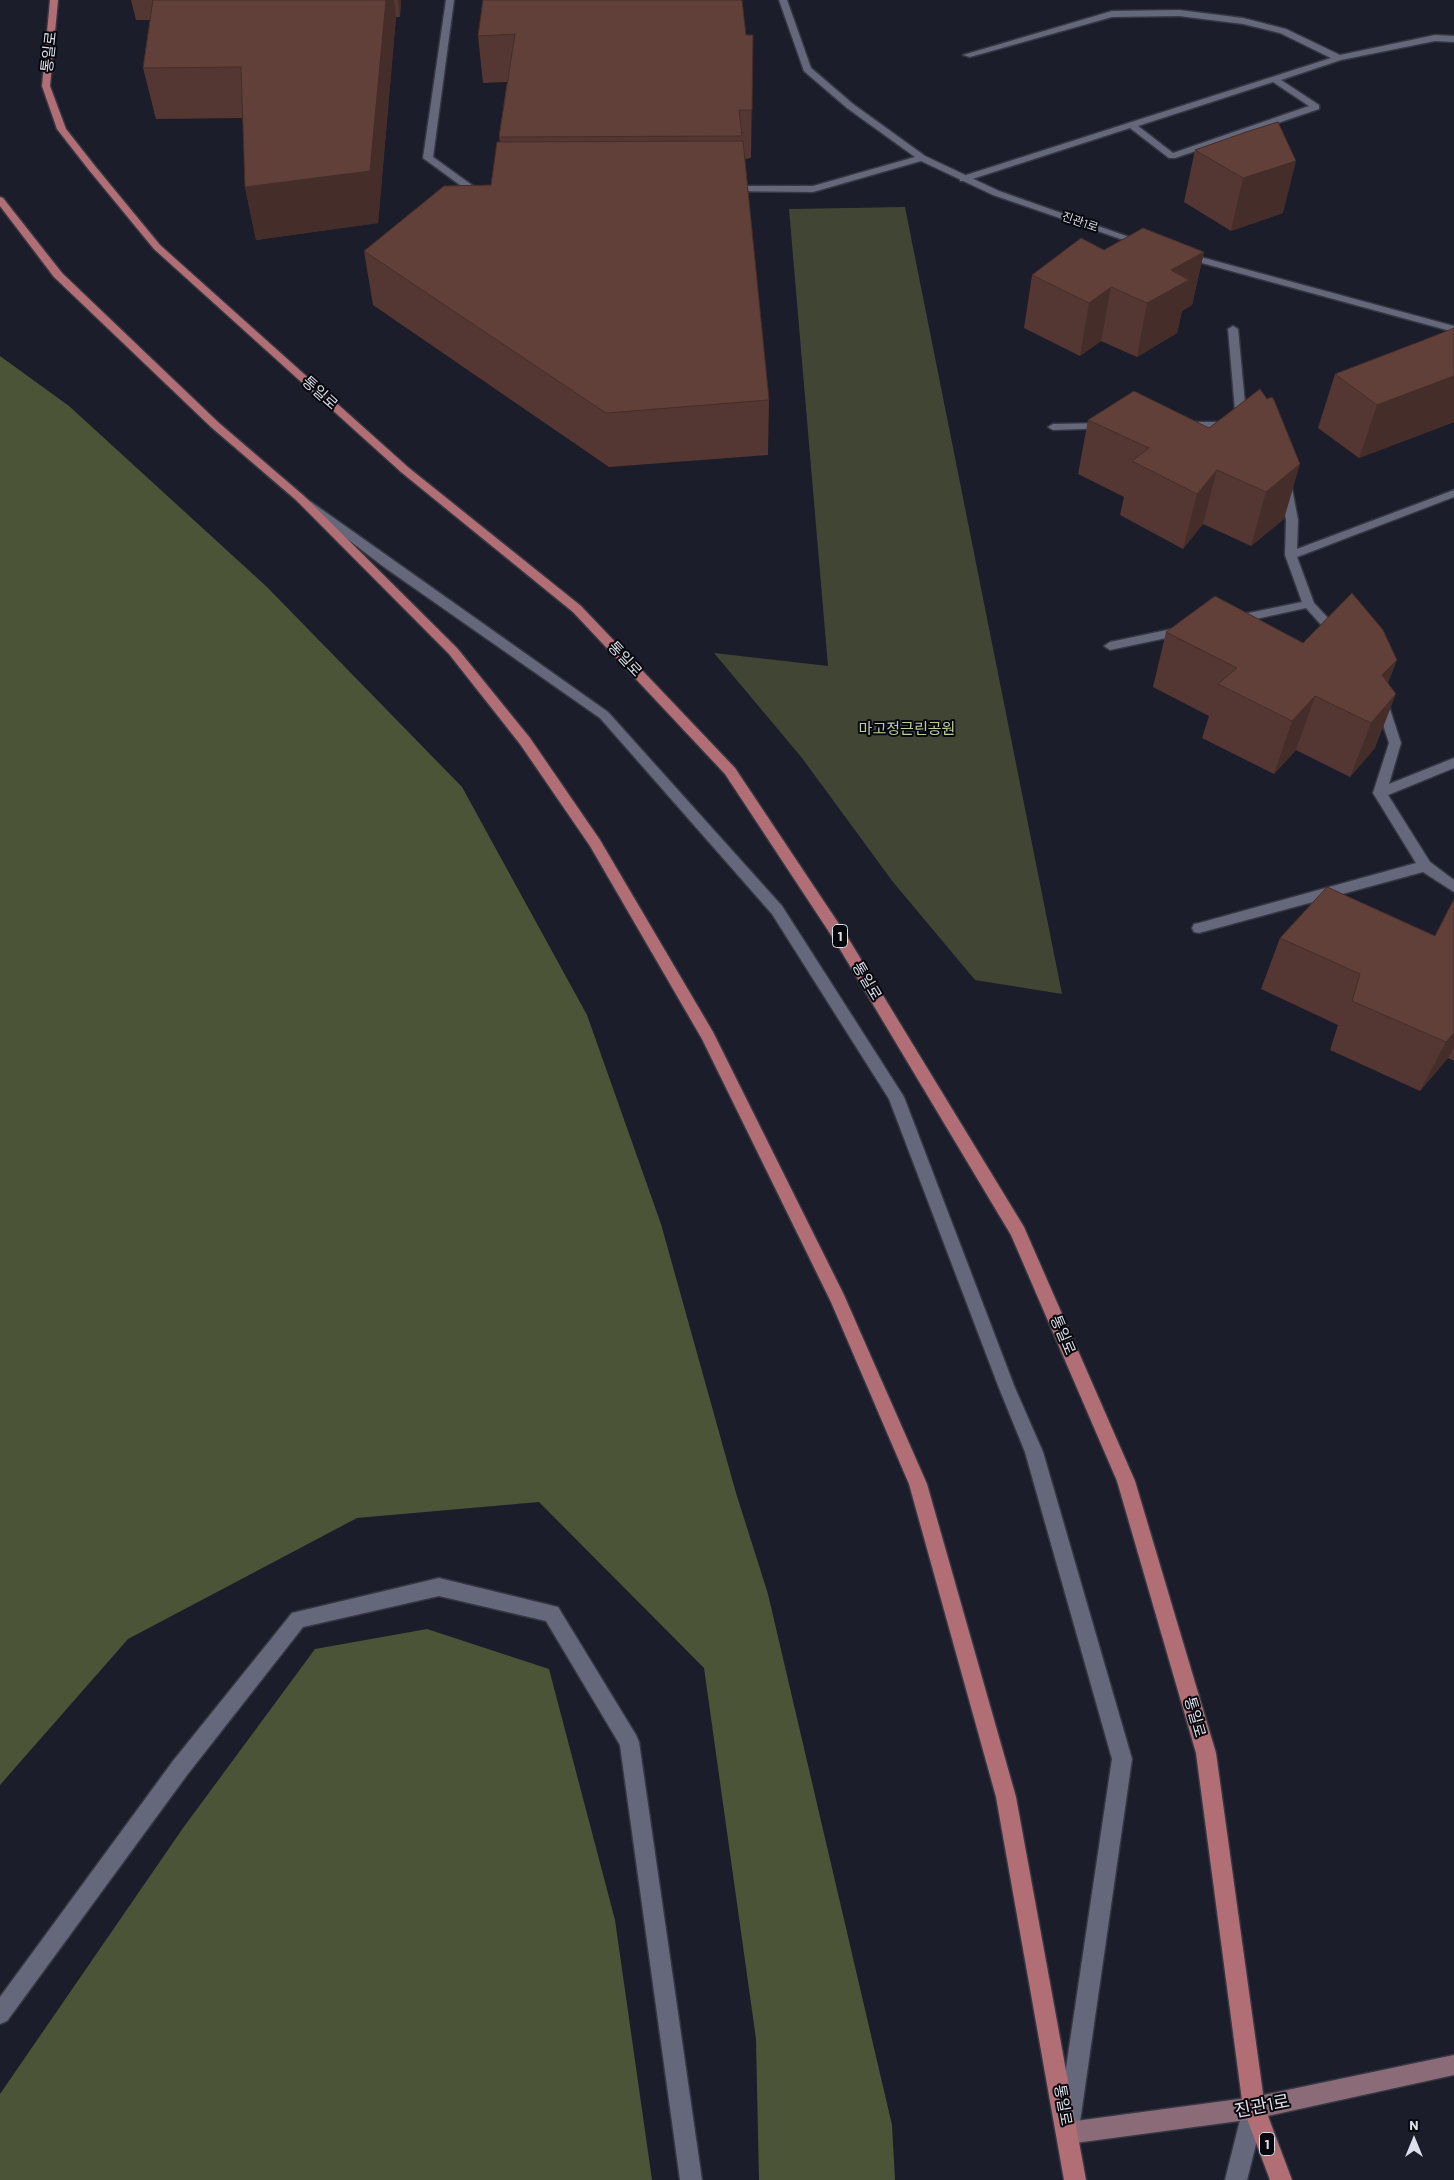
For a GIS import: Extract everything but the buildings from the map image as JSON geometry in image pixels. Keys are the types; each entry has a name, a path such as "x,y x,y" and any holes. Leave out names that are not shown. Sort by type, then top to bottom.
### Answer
{"main road":[{"name":"통일로","path":"54,0 46,86 62,129 92,168 157,247 405,470 578,609 730,771 840,937 1018,1232 1126,1481 1206,1752 1254,2108 1281,2180"},
{"name":"통일로","path":"0,200 58,274 215,425 300,498 453,651 525,741 594,843 708,1036 838,1300 918,1484 1003,1783 1075,2180"},
{"name":"진관1로","path":"1068,2133 1254,2108 1454,2065"}],"street":[{"path":"450,0 428,158 474,191 493,191"},
{"name":"진관1로","path":"783,0 807,69 850,106 922,158 963,179 996,194 1164,250 1454,329"},
{"path":"967,55 1112,14 1179,13 1242,21 1283,31 1339,58"},
{"path":"963,179 1339,58 1435,38 1454,39"},
{"path":"1131,125 1172,156 1316,107 1274,79"},
{"path":"716,190 813,189 922,158"},
{"path":"1172,425 1244,428 1232,329"},
{"path":"1053,427 1122,426"},
{"path":"1276,469 1286,484 1292,520 1291,555 1309,604 1348,647"},
{"path":"1291,555 1454,493"},
{"path":"300,498 388,564 604,715 777,910 896,1097 1006,1388 1034,1452 1122,1758 1068,2133"},
{"path":"1224,622 1309,604"},
{"path":"1110,646 1195,628"},
{"path":"1373,687 1384,702 1395,743 1380,793 1424,866 1454,887"},
{"path":"1380,793 1454,764"},
{"path":"1198,928 1424,866"},
{"path":"0,2014 180,1768 298,1619 439,1587 552,1613 629,1742 668,2030 691,2180"},
{"path":"1236,2180 1254,2108"}],"green space":[{"name":"마고정근린공원","path":"905,207 1062,994 975,980 893,882 802,758 714,653 828,666 789,209"},
{"path":"0,356 69,406 267,587 462,787 587,1015 661,1224 736,1493 768,1594 892,2125 895,2180 759,2180 756,2039 704,1668 539,1502 357,1518 128,1639 0,1785"},
{"path":"427,1629 549,1669 615,1920 652,2180 0,2180 0,2094 183,1828 315,1649"}]}
